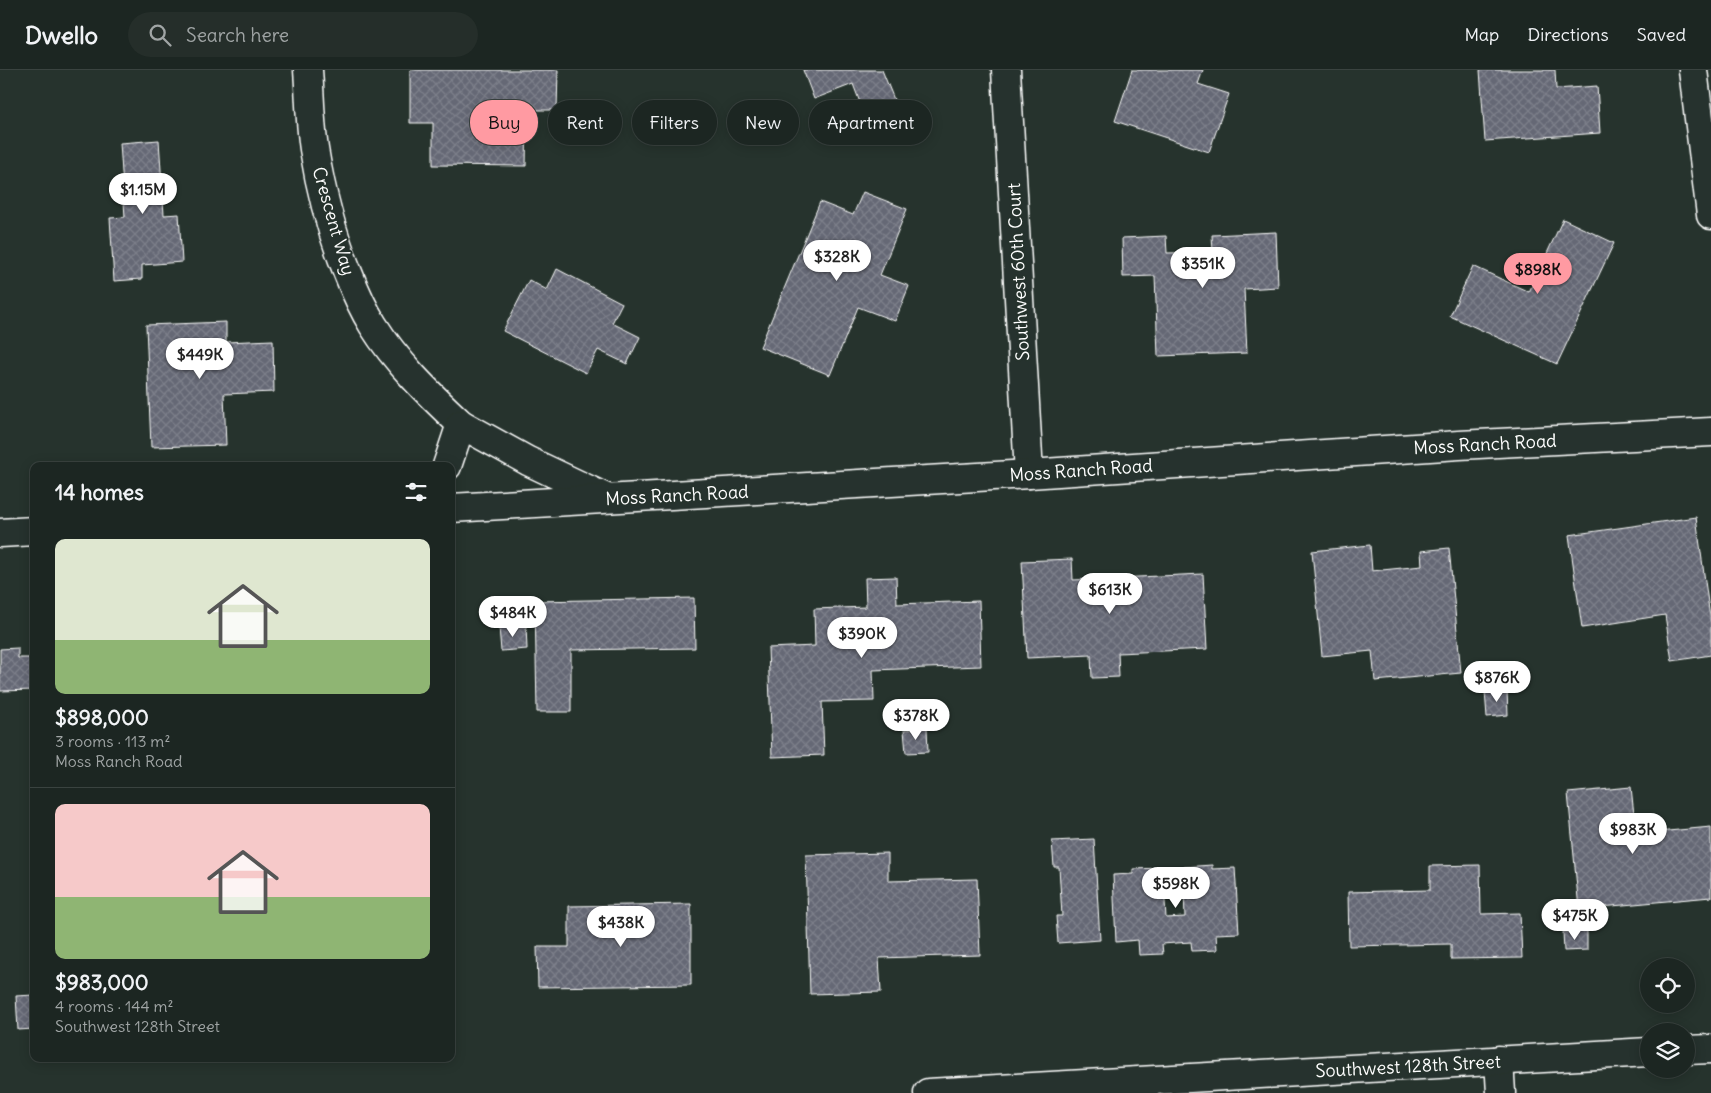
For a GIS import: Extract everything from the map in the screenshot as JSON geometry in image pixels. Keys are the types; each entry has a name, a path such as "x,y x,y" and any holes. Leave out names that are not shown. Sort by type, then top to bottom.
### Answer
{"street":[{"name":"Crescent Way","path":"308,70 314,149 325,202 338,249 372,324 398,360 461,424 521,457 610,499"},
{"name":"Southwest 60th Court","path":"1006,70 1030,474"},
{"path":"1693,70 1711,215"},
{"path":"448,462 461,424"},
{"name":"Moss Ranch Road","path":"455,508 1030,474 1459,445 1711,432"},
{"path":"0,533 30,532"},
{"path":"1695,1049 1711,1048"},
{"name":"Southwest 128th Street","path":"928,1093 1640,1052"},
{"path":"1500,1060 1501,1093"}],"building":[{"path":"410,70 558,70 557,100 548,100 548,110 538,110 538,100 470,100 470,145 526,145 526,166 433,165 433,123 410,123"},
{"path":"803,70 882,70 894,100 859,100 853,84 814,99"},
{"path":"1132,70 1203,70 1198,84 1229,94 1209,152 1115,121"},
{"path":"1480,70 1555,70 1556,89 1597,86 1600,133 1485,141"},
{"path":"159,140 164,215 179,214 182,262 142,265 142,279 114,281 110,218 125,217 120,143"},
{"path":"863,192 907,209 880,275 909,286 895,321 858,307 830,375 760,347 820,202 853,215"},
{"path":"1563,219 1614,243 1557,364 1450,316 1473,266 1529,292"},
{"path":"1276,232 1278,287 1244,289 1247,353 1158,356 1155,276 1123,277 1122,238 1166,236 1167,253 1213,252 1212,235"},
{"path":"557,269 622,303 612,323 640,337 627,364 598,350 586,373 503,331 529,280 547,290"},
{"path":"226,322 226,342 273,340 274,392 224,394 226,445 151,447 146,325"},
{"path":"1696,517 1711,624 1711,655 1672,661 1665,615 1582,628 1569,535"},
{"path":"1370,545 1372,571 1422,566 1421,551 1449,548 1461,673 1375,681 1372,651 1322,656 1312,551"},
{"path":"1072,559 1073,580 1203,574 1207,649 1118,653 1119,677 1092,678 1091,655 1027,658 1022,561"},
{"path":"896,577 897,604 979,601 981,666 873,670 874,701 822,702 824,755 772,757 768,648 815,646 814,609 866,607 865,578"},
{"path":"694,598 695,648 571,650 571,712 537,712 535,601"},
{"path":"526,626 527,649 501,651 499,627"},
{"path":"18,648 18,658 30,658 30,690 0,691 0,649"},
{"path":"1507,690 1508,715 1487,717 1485,691"},
{"path":"927,728 928,752 906,753 904,730"},
{"path":"1631,787 1636,834 1711,827 1711,897 1579,909 1568,793"},
{"path":"1094,839 1100,940 1058,943 1056,916 1062,916 1059,867 1054,867 1052,841"},
{"path":"888,853 888,881 977,879 980,955 879,958 881,992 810,994 806,855"},
{"path":"1212,865 1212,869 1235,868 1239,933 1216,934 1217,950 1192,951 1191,942 1162,944 1163,954 1139,955 1138,940 1116,942 1113,875 1133,874 1133,869 1163,868 1166,918 1185,917 1183,867"},
{"path":"1480,865 1481,914 1520,913 1522,958 1451,959 1451,944 1349,946 1348,892 1430,890 1430,866"},
{"path":"691,904 691,985 538,987 537,947 569,947 569,906"},
{"path":"1587,931 1587,950 1564,951 1563,932"},
{"path":"30,995 30,1029 18,1030 16,996"}]}
